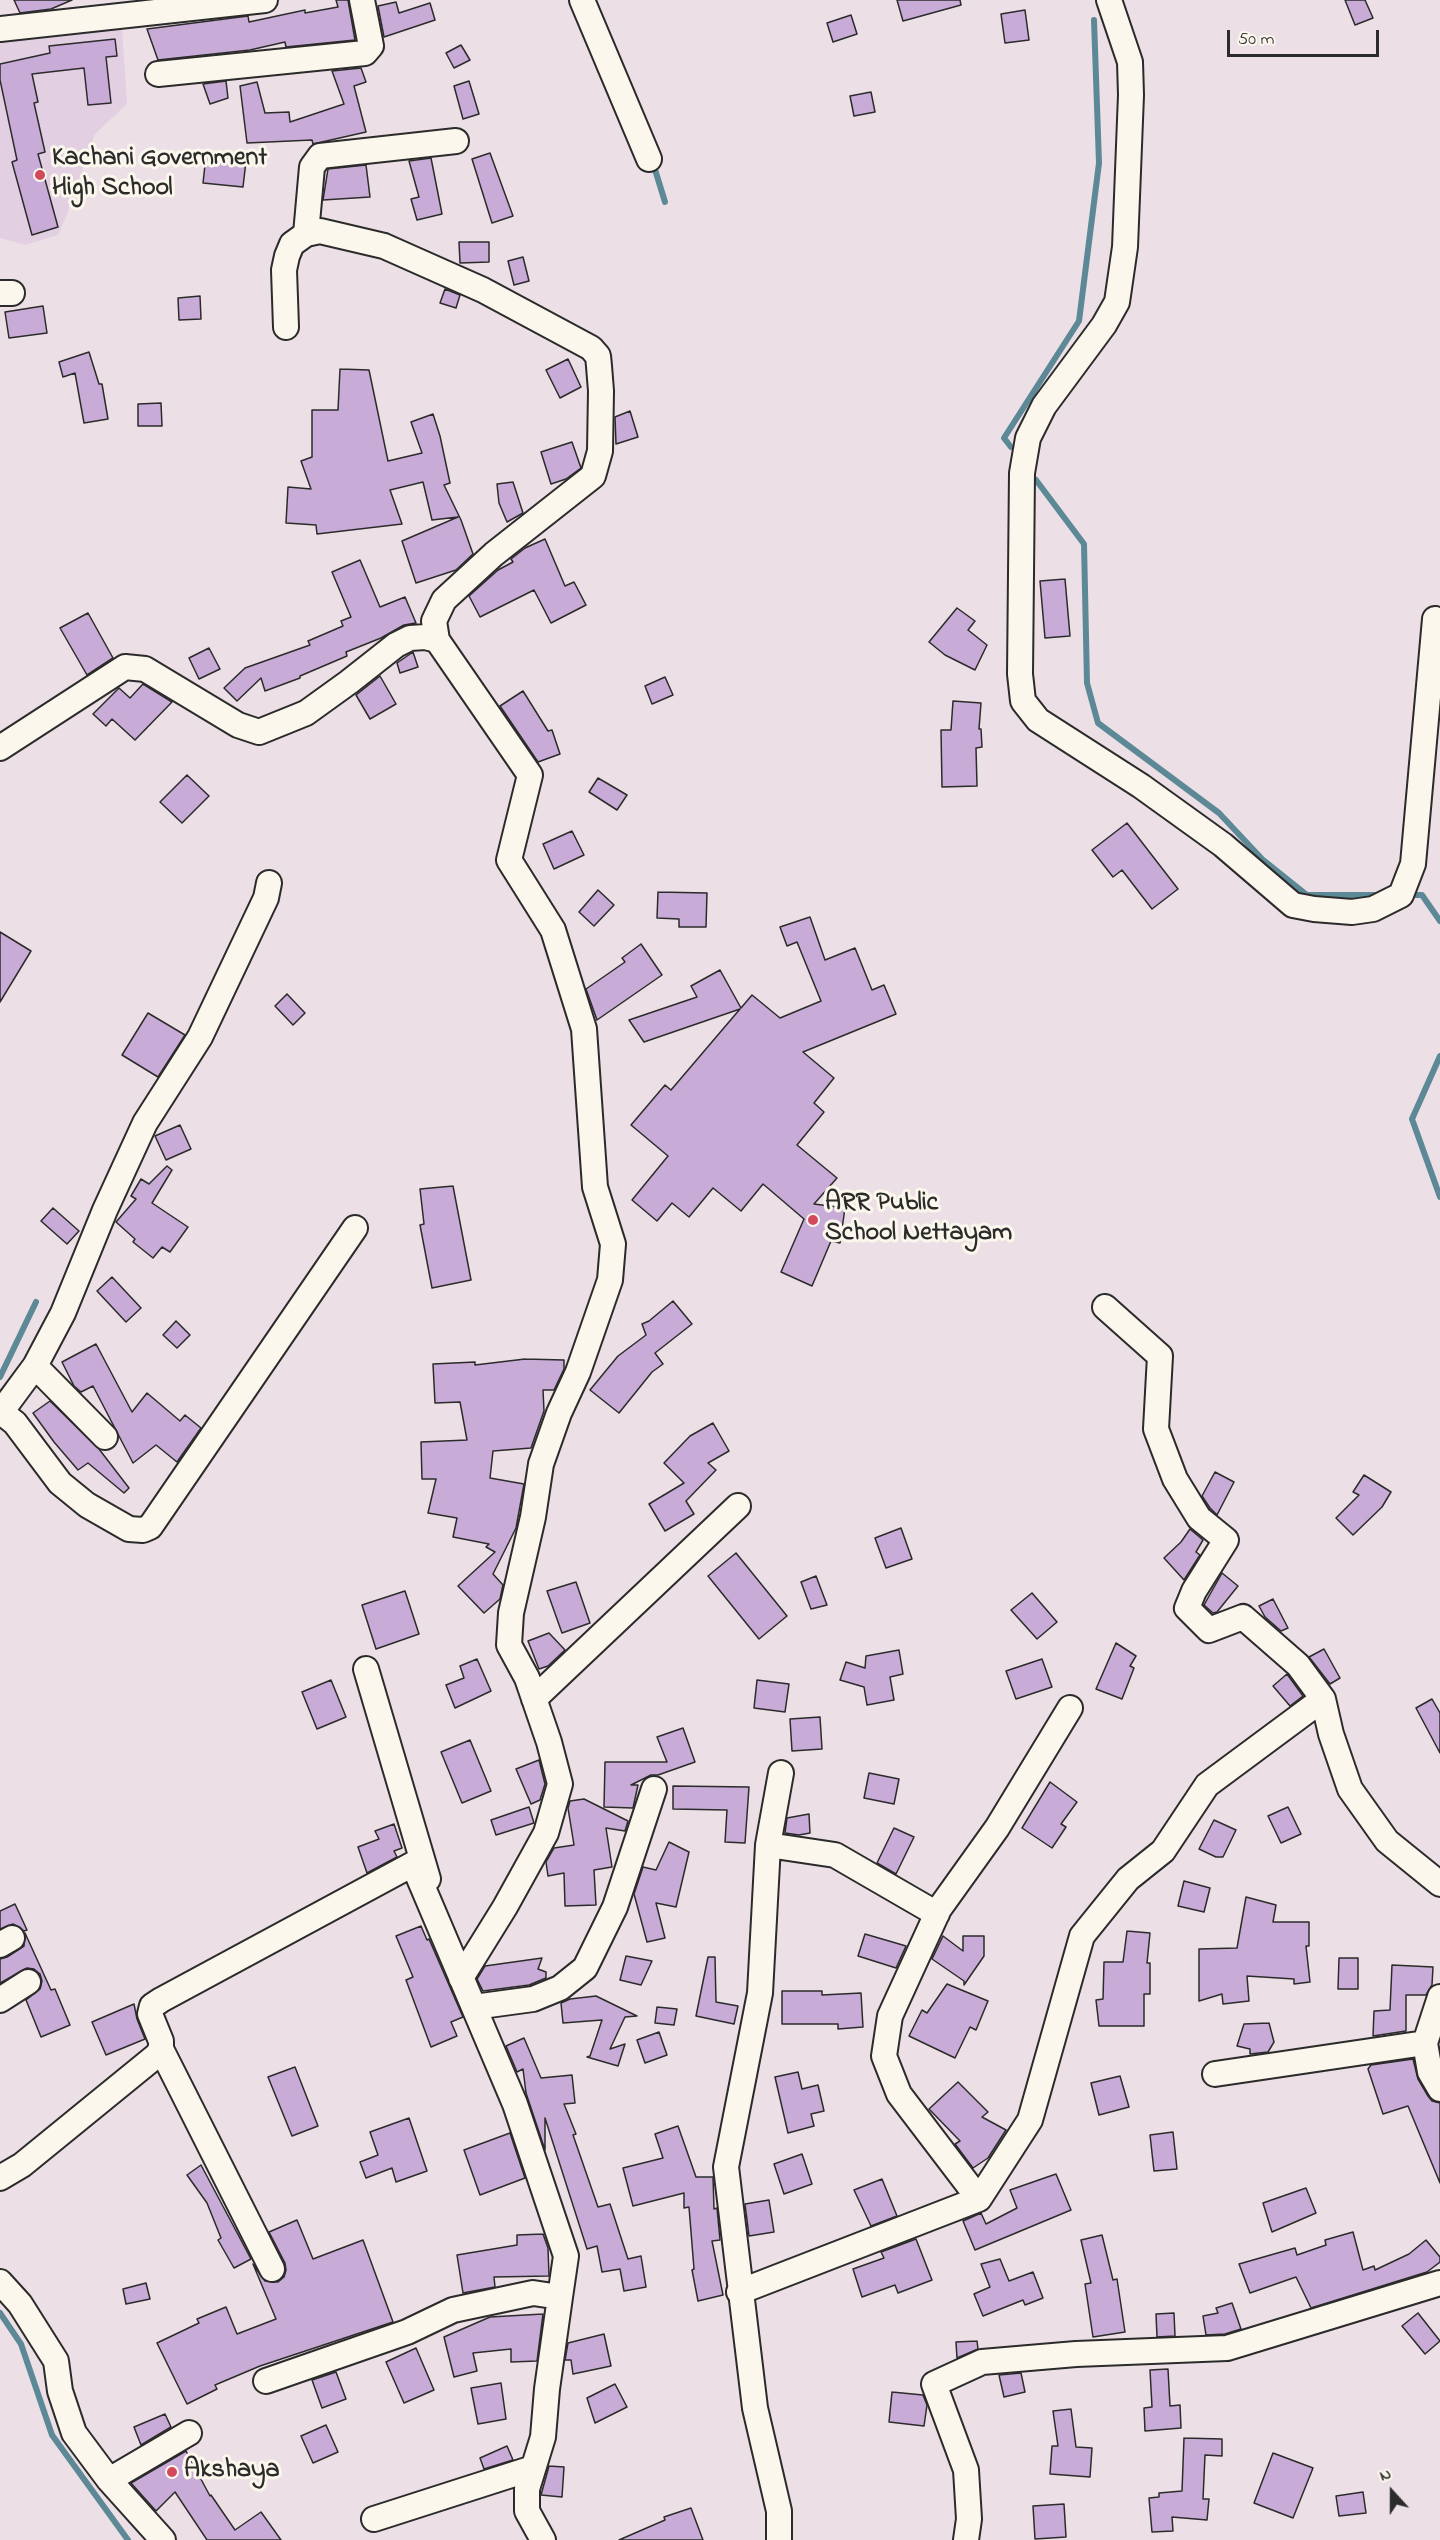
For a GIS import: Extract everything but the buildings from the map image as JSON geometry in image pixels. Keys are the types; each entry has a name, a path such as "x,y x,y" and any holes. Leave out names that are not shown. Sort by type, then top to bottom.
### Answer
{"street":[{"path":"0,29 265,0"},
{"path":"158,74 364,53 371,46 362,0"},
{"path":"582,0 649,159"},
{"path":"1109,0 1130,62 1131,95 1125,247 1117,302 1104,324 1044,406 1028,438 1022,473 1020,674 1023,701 1028,710 1050,729 1141,786 1223,845 1293,905 1352,912 1373,909 1401,895 1413,864 1435,619"},
{"path":"306,234 312,167 320,156 456,141"},
{"path":"286,327 284,270 292,244 306,234 320,231 384,246 483,290 591,348 598,356 601,391 600,451 592,476 494,554 444,600 434,621 437,640 530,775 509,860 553,930 584,1029 595,1187 613,1244 610,1280 578,1372 559,1413 541,1464 533,1517 511,1612 509,1645 527,1678 549,1742 560,1784 546,1833 462,1978"},
{"path":"0,748 125,667 145,669 238,725 259,732 306,713 396,645 410,638 425,637 437,640"},
{"path":"268,883 266,898 200,1037 145,1123 105,1210 63,1313 35,1366 1,1412 15,1424 60,1483 87,1505 129,1529 143,1530 150,1527 355,1228"},
{"path":"1105,1306 1160,1356 1156,1429 1175,1479 1199,1518 1226,1540 1187,1608 1209,1630 1243,1617 1298,1665 1323,1699 1331,1734 1350,1789 1387,1841 1440,1884"},
{"path":"35,1366 105,1437"},
{"path":"534,1699 738,1506"},
{"path":"366,1669 447,1944"},
{"path":"740,2292 979,2199 1030,2120 1082,1936 1128,1879 1163,1851 1207,1785 1323,1699"},
{"path":"979,2199 899,2094 884,2056 890,2016 937,1914 997,1828 1070,1708"},
{"path":"779,2540 779,2511 755,2408 726,2167 760,1993 768,1845 781,1773"},
{"path":"474,2007 532,1999 560,1988 585,1968 615,1907 654,1790"},
{"path":"768,1845 835,1856 937,1914"},
{"path":"272,2269 161,2049 150,2014 152,2006 413,1864 515,2104 566,2256 547,2389 543,2437 527,2489 527,2511 543,2540"},
{"path":"0,2000 28,1982"},
{"path":"1440,1997 1425,2043 1430,2072 1440,2089"},
{"path":"1215,2074 1425,2043"},
{"path":"0,2178 22,2165 157,2055 161,2049"},
{"path":"0,2282 20,2304 56,2361 60,2391 74,2433 109,2480 163,2540"},
{"path":"966,2540 969,2519 966,2470 934,2384 982,2362 1076,2354 1227,2348 1440,2283"},
{"path":"266,2381 407,2332 453,2310 533,2293 560,2297"},
{"path":"109,2480 189,2433"},
{"path":"374,2519 533,2468"}],"shaded area":[{"name":"Kachani Government High School","path":"122,28 127,104 95,134 58,235 25,245 0,238 0,39"}],"waterway":[{"path":"1011,447 1004,438 1079,321 1099,163 1094,20"},
{"path":"653,163 665,202"},
{"path":"1036,480 1084,544 1087,683 1098,723 1219,813 1262,859 1307,895 1380,895"},
{"path":"1408,895 1422,895 1440,921"},
{"path":"1440,1056 1412,1119 1440,1197"},
{"path":"0,1377 36,1302"},
{"path":"0,2313 21,2344 52,2435 128,2540"}],"place":[{"name":"Kachani Government High School","path":"40,175"},
{"name":"ARR Public School Nettayam","path":"813,1220"},
{"name":"Akshaya","path":"172,2472"}]}
